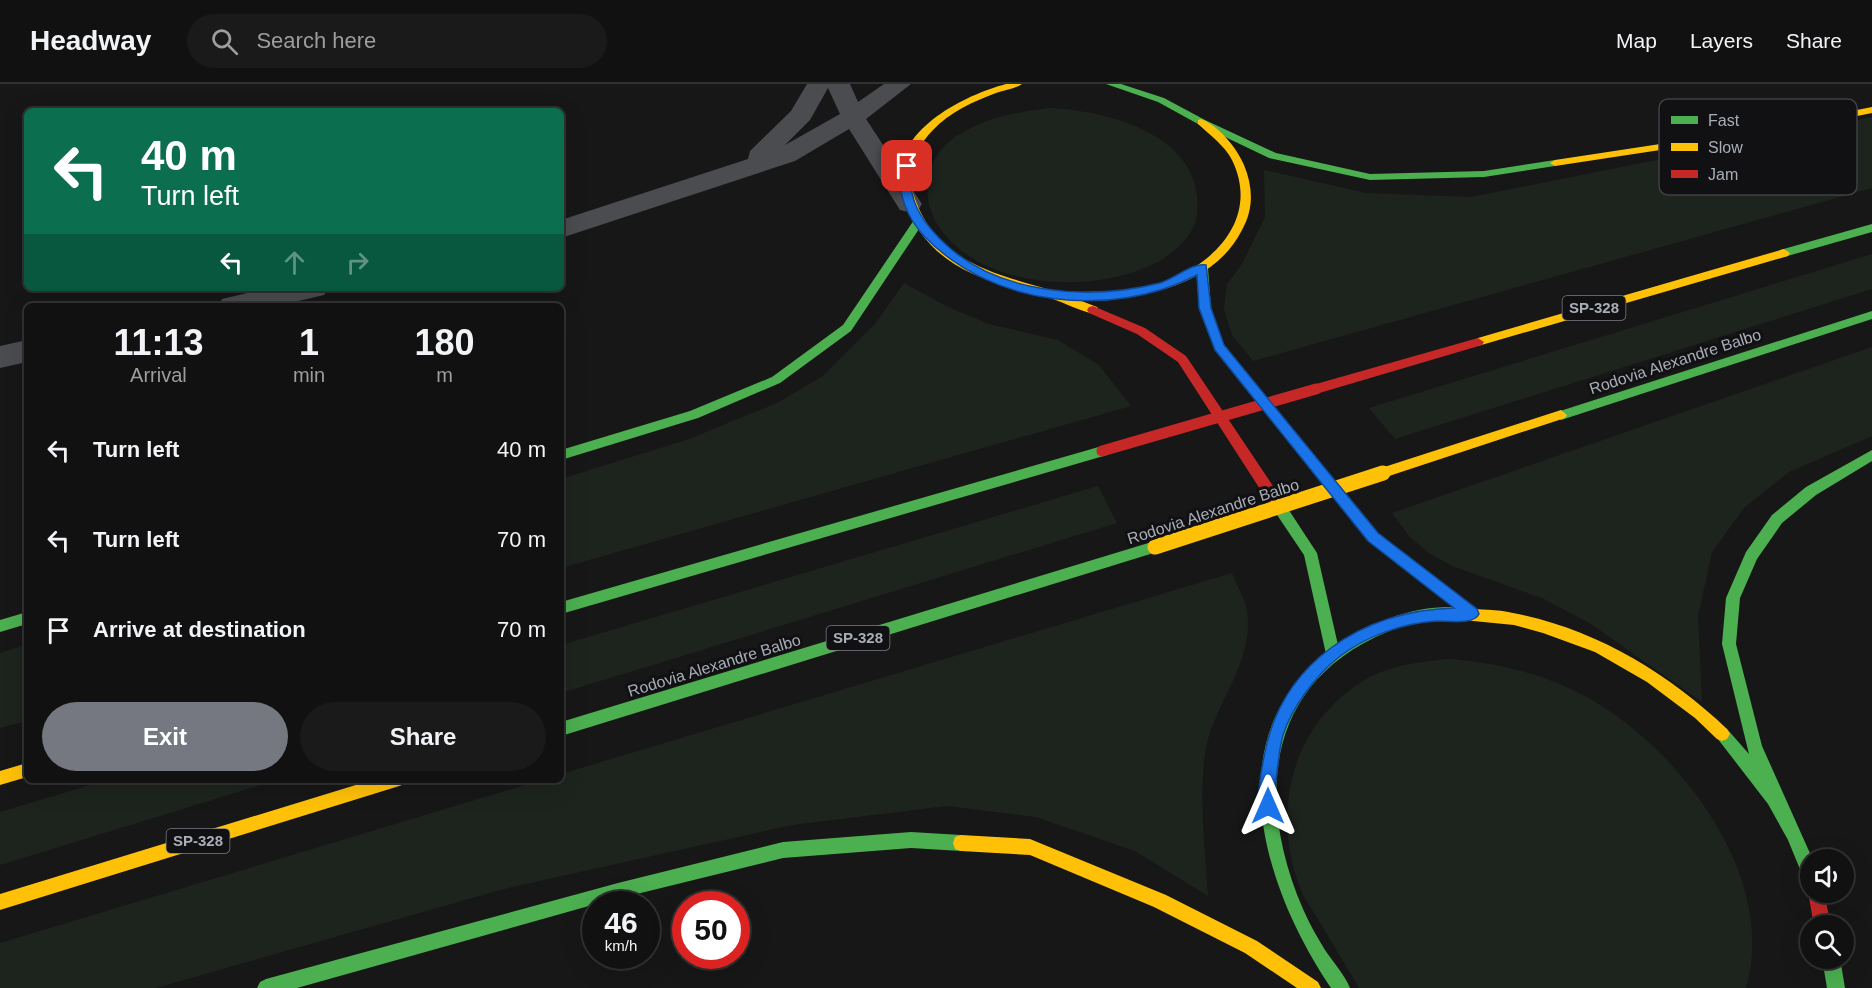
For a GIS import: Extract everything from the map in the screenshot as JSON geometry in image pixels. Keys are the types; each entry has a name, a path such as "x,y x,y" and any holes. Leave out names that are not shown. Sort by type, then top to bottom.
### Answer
{"main road":[{"path":"1017,84 971,98 944,113 924,132 910,154 904,178 914,213 949,255 996,280 1052,294 1152,337 1182,359 1310,553 1333,653"},
{"path":"1111,84 1135,87 1178,106 1205,123 1273,156 1370,177 1485,174 1659,147"},
{"path":"1857,113 1872,110"},
{"path":"1052,294 1094,297 1134,293 1172,284 1202,268 1228,246 1243,222 1248,196 1242,169 1233,153 1205,123"},
{"path":"564,454 694,415 776,380 847,328 914,213"},
{"name":"SP-328","path":"564,607 1872,228"},
{"path":"1202,268 1205,308 1219,347 1373,537 1472,614"},
{"name":"Rodovia Alexandre Balbo","path":"564,728 1155,547 1872,315"},
{"path":"1800,849 1754,747 1729,644 1733,598 1750,556 1777,519 1811,492 1872,455"},
{"path":"1341,988 1328,974 1292,910 1271,846 1267,786 1276,733 1299,688 1333,653 1362,635 1396,622 1433,615 1472,614 1531,622 1590,643 1649,674 1704,716 1744,759 1791,826"},
{"path":"0,626 24,619"},
{"path":"0,778 24,771"},
{"name":"SP-328","path":"0,902 386,783"},
{"path":"266,988 618,891 783,850 911,840 1030,847 1160,901 1251,947 1312,988"},
{"path":"1825,969 1825,988"},
{"path":"1833,969 1836,988"}],"street":[{"path":"744,169 777,142 801,115 819,84"},
{"path":"838,84 853,117 914,213"},
{"path":"564,228 786,154 853,117 899,84"},
{"path":"246,303 300,291"},
{"path":"0,357 24,352"}],"shaded area":[{"path":"1050,108 1074,110 1125,122 1149,133 1170,147 1186,165 1196,187 1197,214 1195,224 1184,241 1169,255 1142,269 1118,277 1091,281 1035,280 1007,274 982,264 959,249 941,230 931,210 927,187 931,167 941,150 955,137 972,127 1011,114"},
{"path":"1872,117 1872,188 1857,192 1857,120"},
{"path":"1659,159 1659,195 1847,195 1253,361 1232,335 1224,309 1227,284 1242,264 1265,217 1264,170 1366,193 1471,197"},
{"path":"1872,254 1872,289 1395,439 1369,408"},
{"path":"904,283 948,307 989,324 1058,340 1099,365 1131,406 564,567 564,478 689,439 777,403 823,376 875,324"},
{"path":"1872,347 1872,436 1789,472 1745,507 1712,552 1698,616 1702,702 1591,624 1544,599 1452,566 1429,553 1410,537 1392,513"},
{"path":"1098,486 1117,523 564,692 564,644"},
{"path":"1232,573 1246,606 1248,630 1245,649 1209,736 1205,754 1203,807 1208,896 1135,851 1036,817 947,806 792,825 504,889 156,988 0,988 0,943 532,783 564,783 564,773"},
{"path":"24,645 24,722 0,728 0,653"},
{"path":"1449,659 1484,663 1533,674 1581,694 1617,716 1652,745 1684,779 1712,817 1733,858 1748,901 1752,945 1746,988 1359,988 1305,898 1292,860 1287,829 1288,799 1295,769 1306,742 1322,717 1344,695 1370,677 1389,669"},
{"path":"97,783 267,783 0,865 0,812"}],"traffic: fast":[{"path":"1111,84 1161,100 1201,122"},
{"path":"1205,123 1273,156 1370,177 1484,174 1555,163"},
{"path":"564,454 694,415 776,380 847,328 918,223"},
{"path":"1784,253 1872,228"},
{"path":"1202,268 1205,308 1219,347 1373,537 1472,614"},
{"path":"1561,415 1872,315"},
{"path":"564,607 1102,451"},
{"path":"1791,827 1754,747 1729,644 1733,598 1751,556 1777,519 1811,491 1872,455"},
{"path":"1274,499 1310,553 1333,653"},
{"path":"564,728 1155,547"},
{"path":"1341,988 1318,954 1298,916 1281,874 1271,831 1268,787 1273,745 1288,706 1315,672 1353,643 1398,622 1447,613 1463,614"},
{"path":"0,626 24,619"},
{"path":"1722,734 1750,766 1774,799 1801,849"},
{"path":"266,988 618,891 783,850 911,840 961,843"},
{"path":"1833,969 1836,988"}],"traffic: slow":[{"path":"1017,84 972,99 950,111 931,126 916,144 907,164 906,187 914,212 935,242 963,264 986,275 1058,296 1093,310"},
{"path":"1857,113 1872,110"},
{"path":"1068,296 1149,290 1179,280 1216,258 1232,240 1242,220 1246,200 1244,179 1236,159 1222,139 1201,122"},
{"path":"1555,163 1659,147"},
{"path":"1478,342 1784,253"},
{"path":"1383,473 1561,415"},
{"path":"1155,547 1383,473"},
{"path":"1463,614 1502,617 1543,626 1600,648 1627,662 1677,694 1722,734"},
{"path":"0,778 24,771"},
{"path":"0,902 386,783"},
{"path":"961,843 1030,847 1160,901 1251,947 1312,988"}],"traffic: jam":[{"path":"1093,310 1141,331 1182,359 1274,499"},
{"path":"1316,389 1478,342"},
{"path":"1102,451 1316,389"},
{"path":"1818,903 1821,915"}],"route":[{"path":"907,166 904,178 909,204 918,223 949,255 996,280 1052,294 1094,297 1134,293 1172,284 1202,268 1205,308 1219,347 1373,537 1472,614 1433,615 1396,622 1362,635 1333,653 1299,688 1276,733 1267,786 1268,806"}]}
